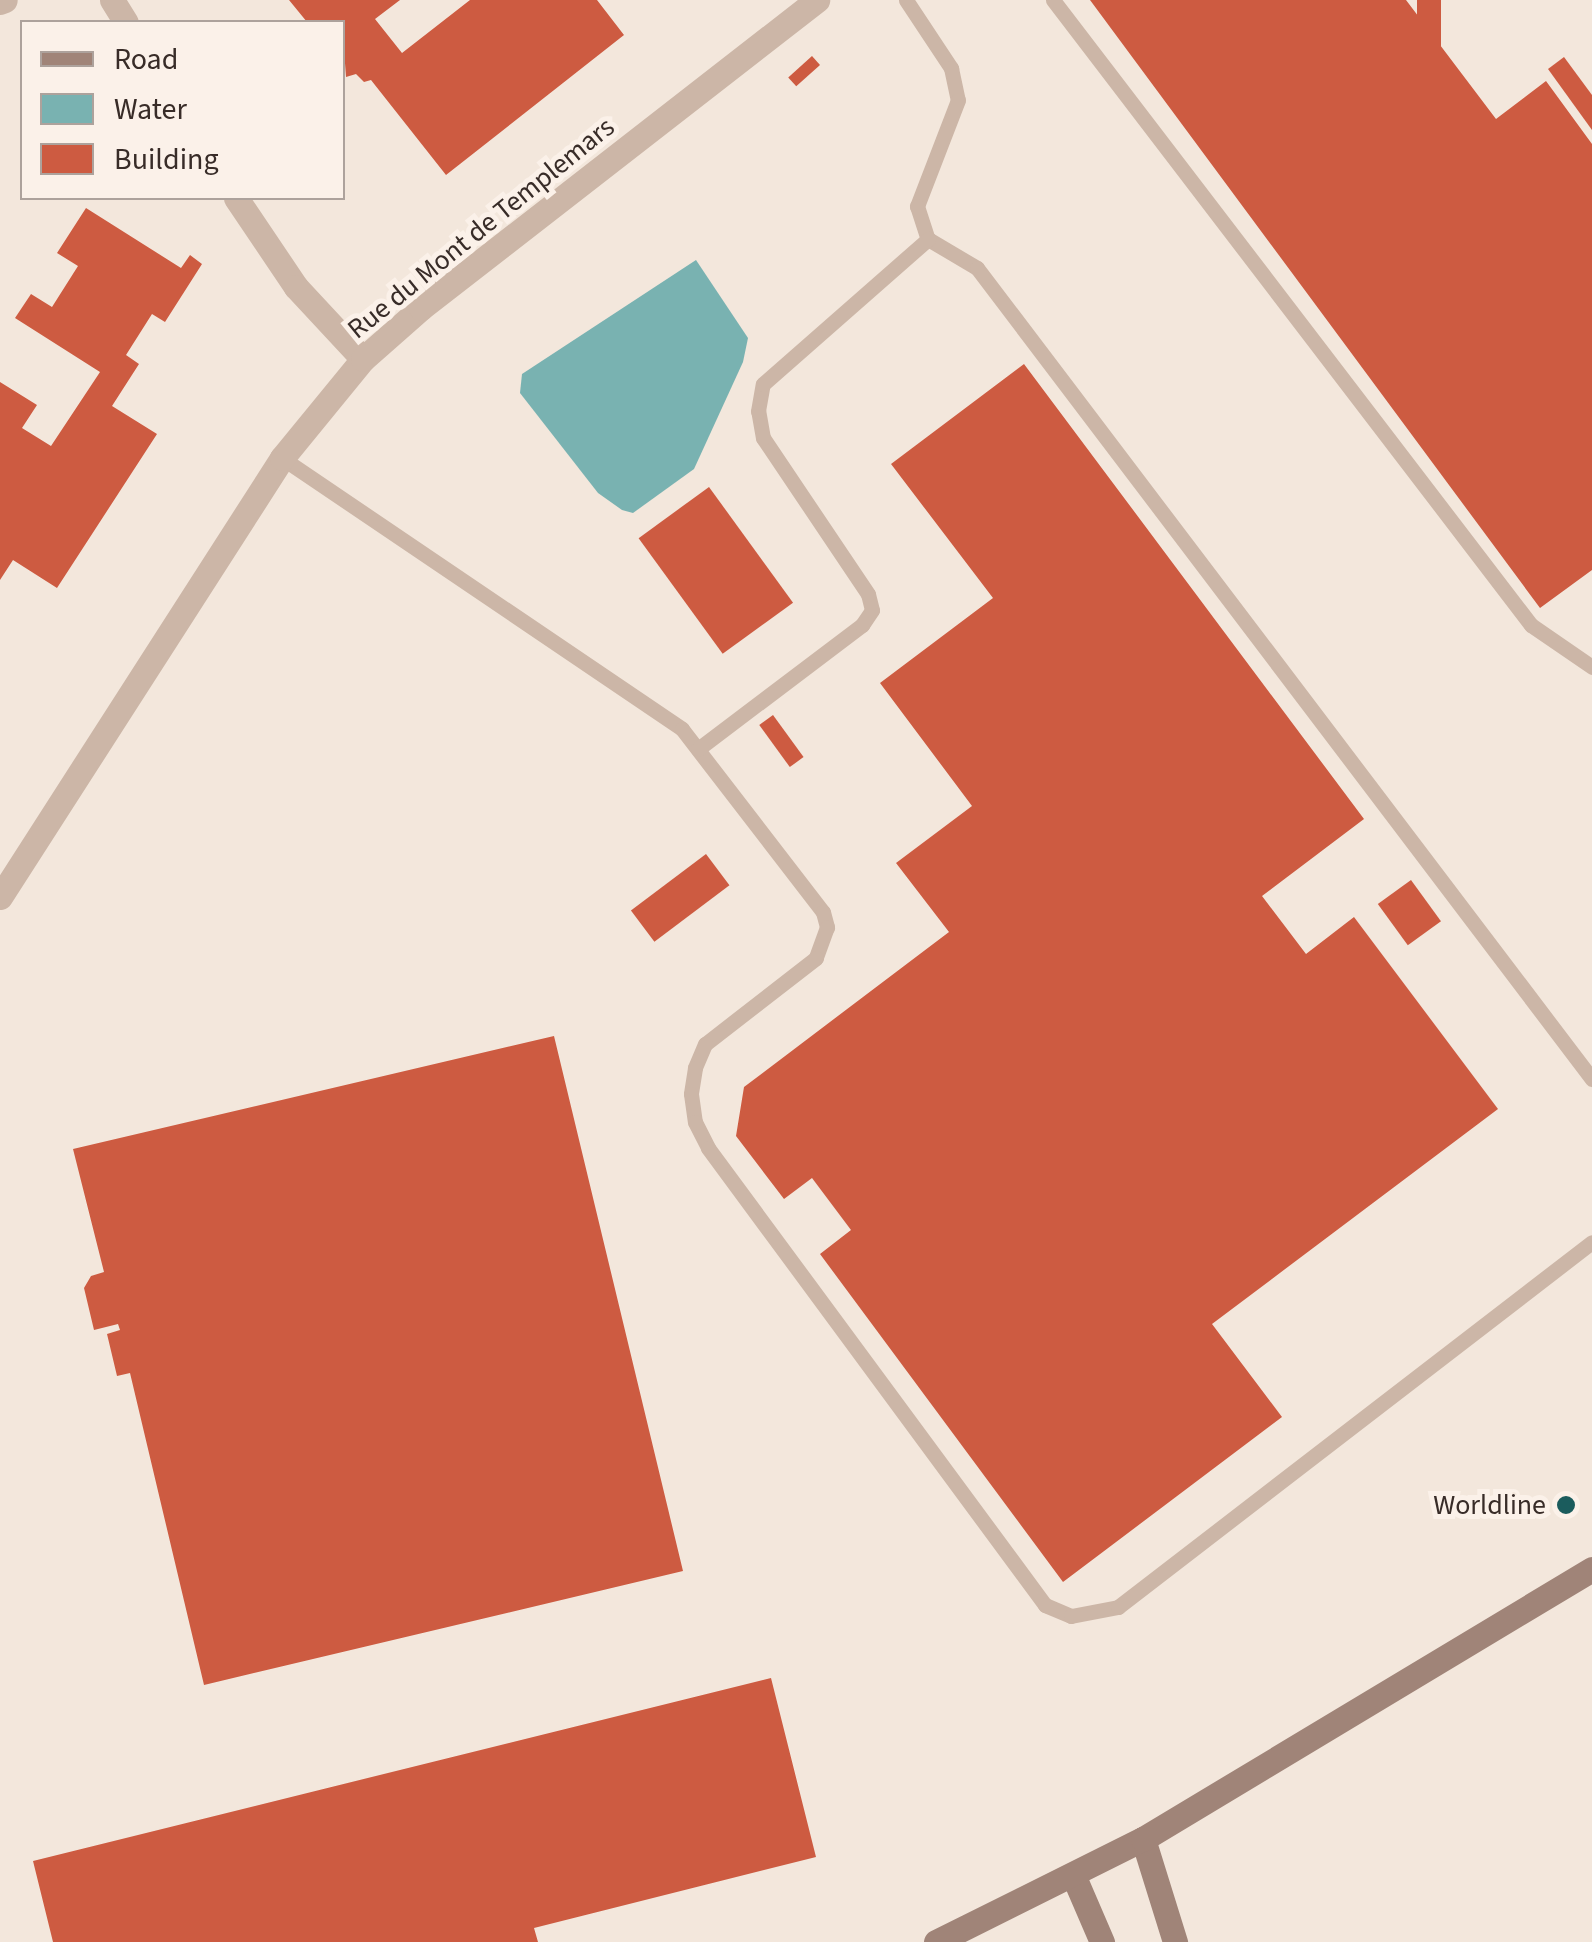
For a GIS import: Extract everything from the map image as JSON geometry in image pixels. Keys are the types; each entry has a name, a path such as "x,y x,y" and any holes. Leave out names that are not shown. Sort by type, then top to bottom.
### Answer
{"main road":[{"path":"936,1942 1144,1839 1592,1569"},
{"path":"1144,1839 1175,1942"},
{"path":"1074,1877 1102,1942"}],"street":[{"name":"Rue du Mont de Templemars","path":"1,893 282,458 363,359 421,308 816,0"},
{"path":"237,200 296,287 363,359"}],"lane":[{"path":"906,0 951,68 958,100 916,206 928,239 977,268 1592,1079"},
{"path":"1054,0 1531,625 1592,668"},
{"path":"698,749 862,625 872,610 868,594 762,438 758,411 763,384 928,239"},
{"path":"282,458 682,729 823,912 826,927 816,958 705,1044 691,1094 695,1122 708,1148 1045,1605 1071,1616 1118,1606 1592,1242"}],"water":[{"path":"696,260 748,338 743,362 694,469 633,513 598,493 520,393 522,374"}],"building":[{"path":"289,0 400,0 375,19 402,53 470,0 597,0 624,35 446,175 371,80 364,82 356,74 346,77 345,20 305,20"},
{"path":"1090,0 1406,0 1496,119 1546,81 1592,144 1592,570 1540,608"},
{"path":"1417,0 1441,0 1441,136 1417,136"},
{"path":"812,56 820,65 796,86 788,77"},
{"path":"1564,57 1592,95 1592,130 1548,69"},
{"path":"86,208 181,268 190,255 202,264 165,322 152,314 126,355 139,364 112,406 157,434 57,588 13,560 0,580 0,382 37,405 22,428 51,446 100,372 15,318 31,294 52,307 78,266 57,253"},
{"path":"1024,364 1364,819 1262,896 1306,954 1354,917 1498,1109 1212,1324 1282,1417 1063,1582 820,1254 851,1230 812,1178 784,1199 736,1136 744,1087 949,932 896,863 972,806 880,683 993,598 891,464"},
{"path":"709,487 793,603 723,654 639,538"},
{"path":"773,715 804,757 790,767 759,725"},
{"path":"706,854 729,885 654,942 631,911"},
{"path":"1411,880 1441,921 1408,945 1378,904"},
{"path":"554,1036 683,1571 204,1685 130,1373 117,1376 107,1334 120,1330 118,1324 94,1330 84,1288 91,1276 104,1272 73,1149"},
{"path":"771,1678 816,1857 534,1928 538,1942 53,1942 33,1861"}],"place":[{"name":"Worldline","path":"1566,1505"}]}
